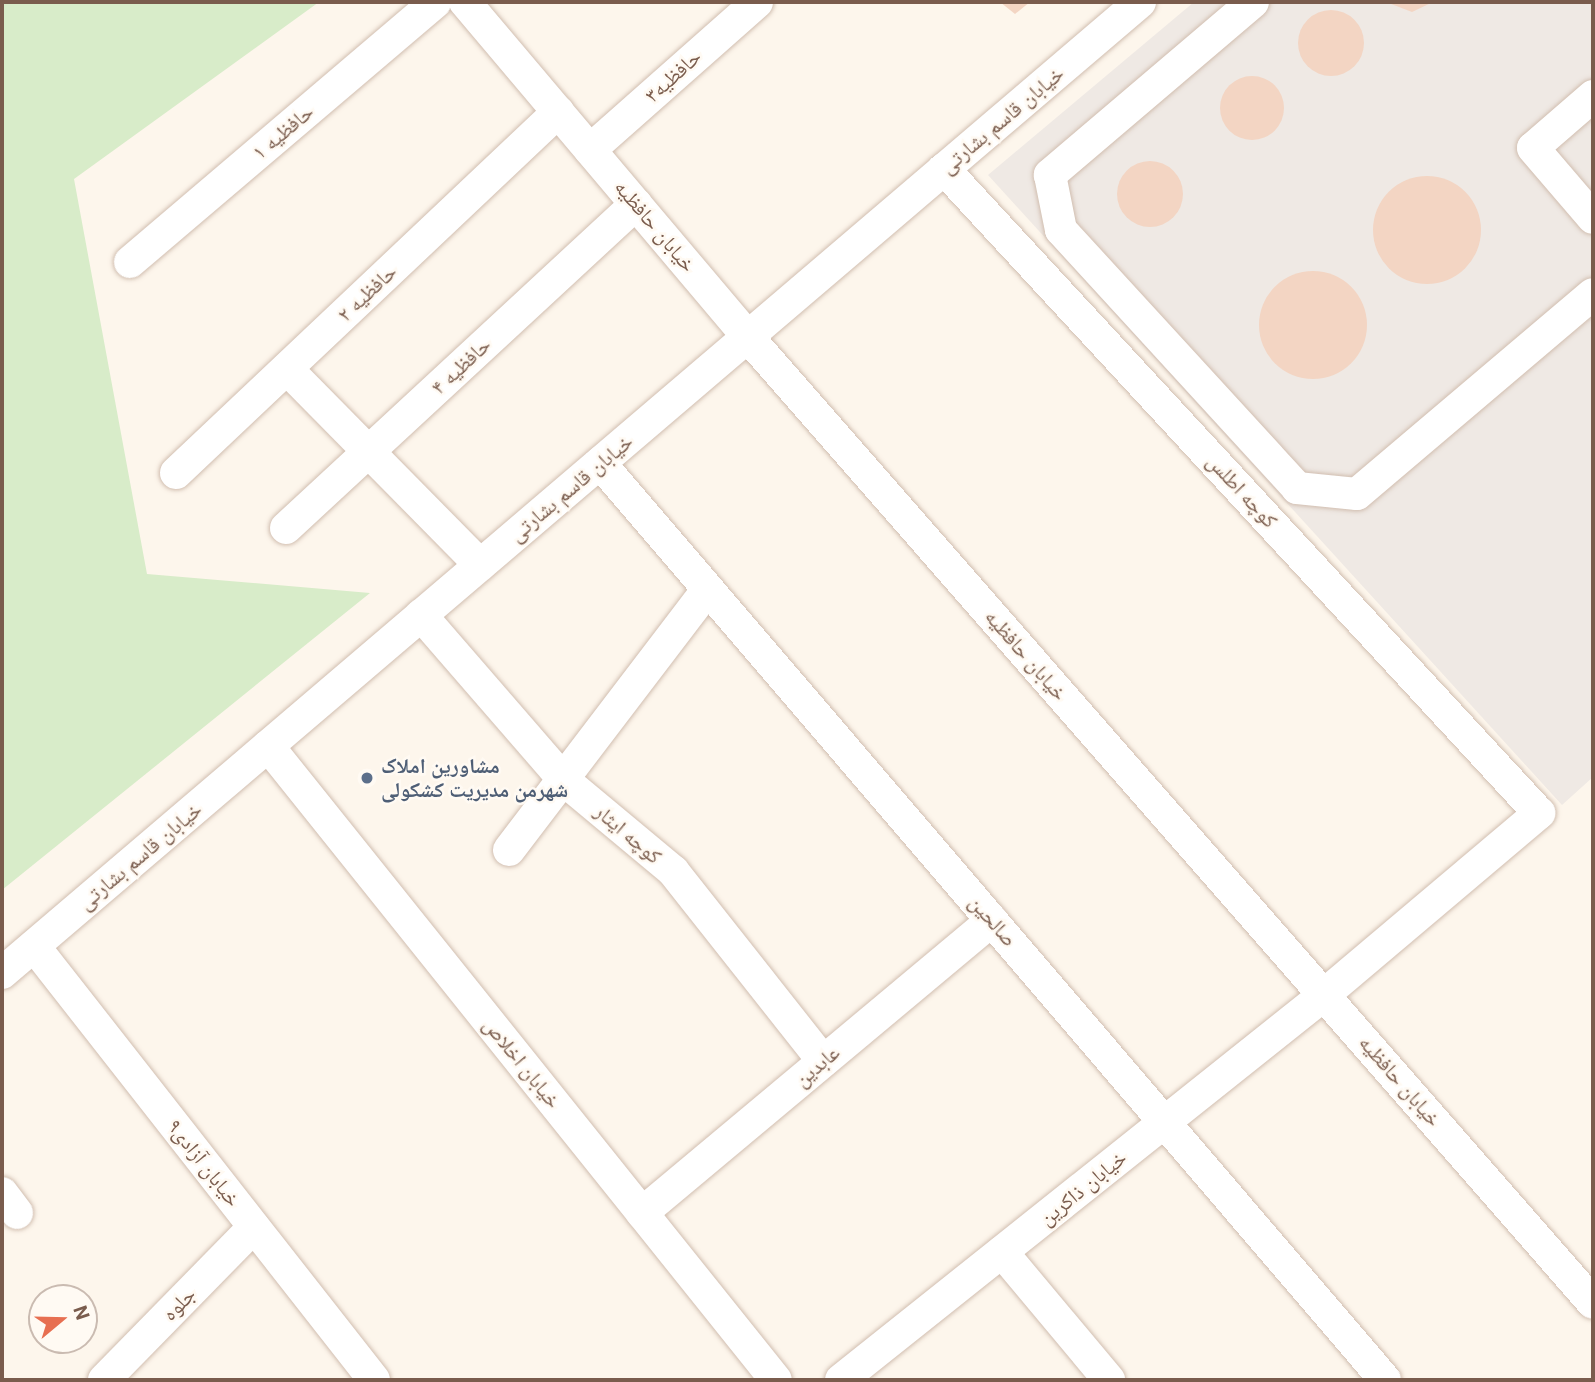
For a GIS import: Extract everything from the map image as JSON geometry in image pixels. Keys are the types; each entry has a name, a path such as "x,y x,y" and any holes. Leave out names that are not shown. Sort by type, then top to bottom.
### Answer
{"street":[{"name":"حافظیه ۱","path":"130,262 435,2"},
{"name":"خیابان حافظیه","path":"465,2 748,337 1593,1303"},
{"name":"حافظیه۳","path":"590,150 757,2"},
{"name":"خیابان قاسم بشارتی","path":"2,974 1140,2"},
{"path":"1253,2 1050,175 1061,230 1297,488 1357,494 1593,294"},
{"path":"1593,96 1533,148 1593,218"},
{"name":"حافظیه ۲","path":"176,473 558,112"},
{"name":"کوچه اطلس","path":"944,169 1539,813"},
{"name":"حافظیه ۴","path":"286,528 636,204"},
{"path":"287,369 372,450 480,565"},
{"name":"صالحین","path":"600,463 1385,1380"},
{"path":"509,850 565,781 708,589"},
{"name":"کوچه ایثار","path":"422,615 565,781 673,872 823,1061"},
{"name":"خیابان اخلاص","path":"268,746 776,1380"},
{"name":"خیابان ذاکرین","path":"841,1380 1324,995 1539,813"},
{"name":"عابدین","path":"642,1213 992,920"},
{"name":"خیابان آزادی۹","path":"34,946 374,1380"},
{"name":"جلوه","path":"104,1380 254,1227"},
{"path":"1002,1252 1109,1380"}],"shaded area":[{"path":"1194,2 1593,2 1593,777 1562,805 988,175"}],"green space":[{"path":"2,2 319,2 74,179 147,574 370,593 2,890"}],"building":[{"path":"1000,2 1030,2 1015,14"},
{"path":"1386,2 1433,2 1412,12"},
{"path":"1331,10 1354,20 1364,43 1354,66 1331,76 1308,66 1298,43 1308,20"},
{"path":"1246,76 1258,76 1275,85 1282,96 1282,120 1275,131 1258,140 1246,140 1234,135 1225,126 1220,114 1220,102 1225,90 1234,81"},
{"path":"1150,161 1173,171 1183,194 1173,217 1150,227 1127,217 1117,194 1127,171"},
{"path":"1427,176 1448,180 1465,192 1477,209 1481,230 1477,251 1465,268 1448,280 1427,284 1406,280 1389,268 1377,251 1373,230 1377,209 1389,192 1406,180"},
{"path":"1313,271 1334,275 1351,287 1363,304 1367,325 1363,346 1351,363 1334,375 1313,379 1292,375 1275,363 1263,346 1259,325 1263,304 1275,287 1292,275"}],"place":[{"name":"مشاورین املاک شهرمن مدیریت کشکولی","path":"367,778"}]}
